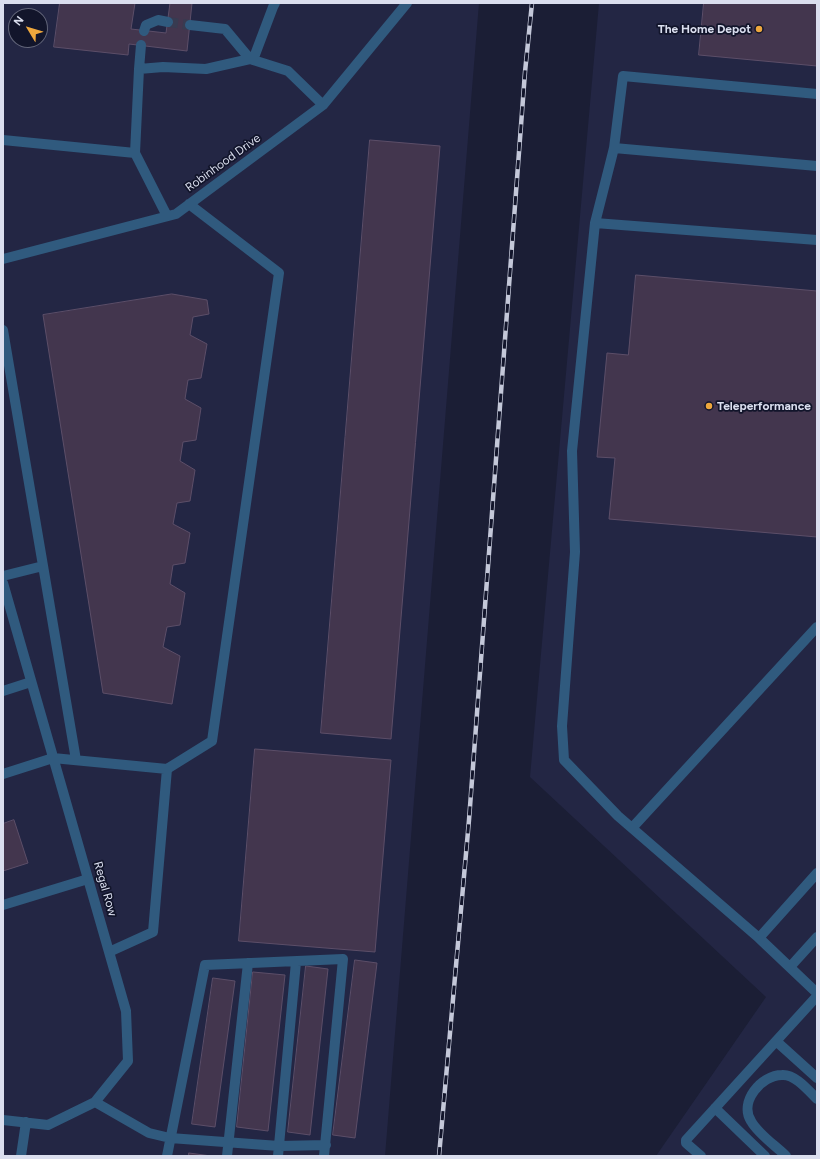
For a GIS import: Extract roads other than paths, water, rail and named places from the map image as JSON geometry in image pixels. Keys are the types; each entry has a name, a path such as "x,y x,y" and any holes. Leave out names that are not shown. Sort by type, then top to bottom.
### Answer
{"street":[{"path":"252,59 275,3"},
{"name":"Robinhood Drive","path":"3,259 176,214 323,106 407,3"},
{"path":"144,31 146,25 158,20 168,22"},
{"path":"190,25 226,29 252,59 288,71 323,106"},
{"path":"141,45 135,153 167,216"},
{"path":"139,69 163,67 206,69 252,59"},
{"path":"701,1156 686,1143 686,1140 776,1042 817,994 759,938 618,816 564,760 562,726 576,552 572,451 595,223 614,148 623,76 817,94"},
{"path":"3,140 135,153"},
{"path":"614,148 817,166"},
{"path":"3,774 53,758 167,769 212,740 279,273 189,204"},
{"path":"595,223 817,240"},
{"path":"3,330 6,367 43,566 76,760"},
{"path":"3,576 43,566"},
{"name":"Regal Row","path":"3,583 126,1011 128,1060 95,1102 48,1125 3,1120"},
{"path":"632,828 817,627"},
{"path":"3,691 31,682"},
{"path":"109,952 153,932 167,769"},
{"path":"759,938 817,873"},
{"path":"3,905 88,879"},
{"path":"790,967 817,937"},
{"path":"167,1156 205,965 343,960 324,1156"},
{"path":"278,1151 296,962"},
{"path":"227,1156 248,963"},
{"path":"776,1042 817,1078"},
{"path":"786,1156 755,1127 750,1120 748,1103 752,1094 760,1084 773,1077 783,1074 794,1078 817,1099"},
{"path":"95,1102 149,1133 170,1138 229,1142 278,1151 326,1145"},
{"path":"715,1108 765,1156"},
{"path":"21,1156 26,1122"}],"tunnel":[{"path":"168,22 190,25"}],"railway":[{"path":"439,1156 469,820 525,72 532,3"}],"place":[{"name":"The Home Depot","path":"759,29"},
{"name":"Teleperformance","path":"709,406"}]}
